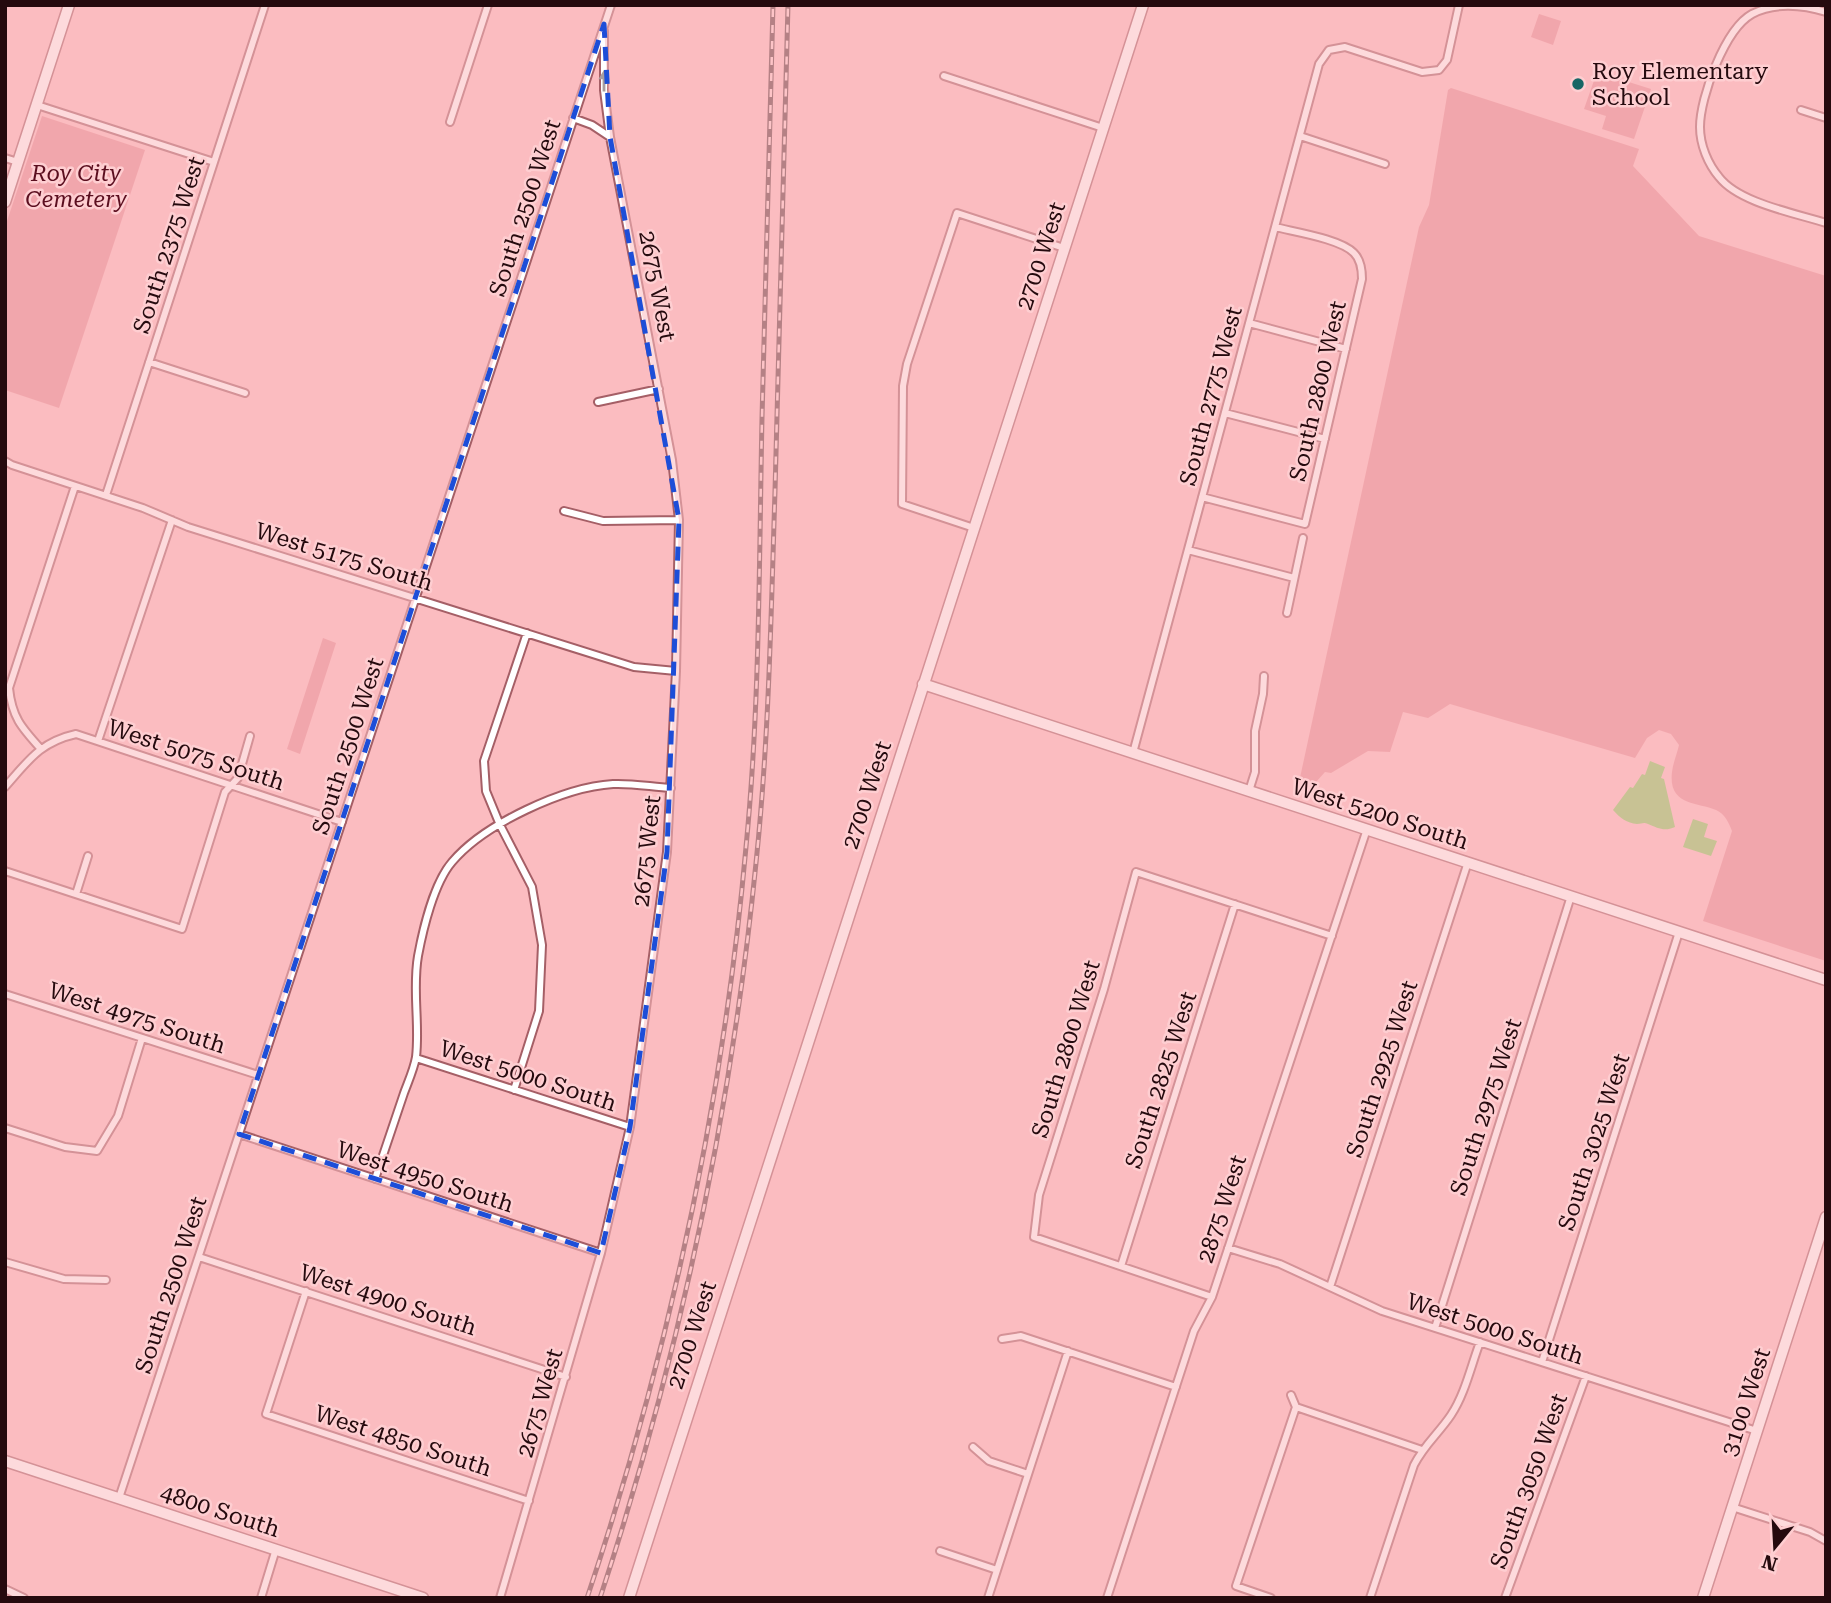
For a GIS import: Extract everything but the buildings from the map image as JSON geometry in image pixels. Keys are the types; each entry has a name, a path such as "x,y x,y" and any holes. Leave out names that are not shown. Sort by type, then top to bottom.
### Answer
{"street":[{"path":"5,202 69,5"},
{"name":"South 2375 West","path":"106,495 265,5"},
{"path":"450,122 488,5"},
{"name":"South 2500 West","path":"119,1498 611,5"},
{"name":"2700 West","path":"629,1598 1143,5"},
{"name":"South 2775 West","path":"1133,753 1319,64 1329,50 1345,47 1422,72 1439,70 1447,60 1459,5"},
{"path":"1826,12 1785,6 1765,9 1740,22 1720,55 1702,109 1700,128 1707,159 1719,178 1735,192 1826,223"},
{"name":"2675 West","path":"500,1598 601,1253 630,1127 667,852 676,671 679,520 672,460 610,137 604,90 604,24"},
{"path":"944,76 1103,128"},
{"path":"37,105 214,162"},
{"path":"1801,110 1826,118"},
{"path":"573,118 592,125 610,137"},
{"path":"1300,136 1385,164"},
{"path":"5,158 18,162"},
{"path":"974,528 902,504 903,386 907,364 957,213 1064,248"},
{"name":"South 2800 West","path":"1202,497 1305,524 1362,279 1361,265 1355,253 1344,246 1275,227"},
{"path":"1249,323 1346,349"},
{"path":"149,362 245,393"},
{"path":"598,402 659,389"},
{"path":"1225,412 1325,439"},
{"name":"West 5175 South","path":"5,461 172,520 415,599 634,667 676,671"},
{"path":"5,787 40,748 19,725 11,708 9,688 75,486"},
{"path":"564,511 603,521 679,520"},
{"path":"98,741 172,520"},
{"path":"1287,613 1303,538"},
{"path":"1188,550 1294,578"},
{"path":"514,1090 539,1011 542,945 532,887 486,791 484,761 527,633"},
{"path":"1249,791 1255,772 1255,731 1264,676"},
{"name":"West 5200 South","path":"923,684 1826,980"},
{"name":"West 5075 South","path":"40,748 57,738 76,734 342,822"},
{"path":"5,871 182,929 225,792 237,778 250,736"},
{"path":"375,1179 416,1058 415,988 418,958 440,883 451,863 472,843 552,798 613,784 671,788"},
{"name":"2875 West","path":"1107,1598 1194,1331 1212,1297 1367,829"},
{"path":"76,894 88,856"},
{"name":"South 2925 West","path":"1330,1287 1468,862"},
{"name":"South 2800 West","path":"1121,1266 1034,1237 1039,1195 1104,989 1136,872 1235,904"},
{"name":"South 2975 West","path":"1435,1328 1571,896"},
{"path":"1235,904 1332,936"},
{"name":"South 2825 West","path":"1121,1266 1235,904"},
{"name":"South 3025 West","path":"1542,1362 1679,932"},
{"name":"West 4975 South","path":"5,994 258,1075"},
{"path":"5,1128 65,1147 97,1151 118,1116 142,1038"},
{"name":"West 5000 South","path":"416,1058 630,1127"},
{"name":"West 4950 South","path":"239,1134 601,1253"},
{"name":"3100 West","path":"1703,1598 1826,1217"},
{"name":"West 5000 South","path":"1228,1248 1280,1264 1382,1311 1756,1431"},
{"name":"West 4900 South","path":"199,1257 566,1377"},
{"path":"5,1262 48,1276 106,1280"},
{"path":"1121,1266 1212,1297"},
{"name":"West 4850 South","path":"306,1291 266,1414 529,1501"},
{"path":"1002,1339 1021,1336 1176,1387"},
{"path":"1370,1598 1414,1465 1460,1399 1480,1342"},
{"path":"988,1598 1068,1351"},
{"name":"South 3050 West","path":"1505,1598 1586,1376"},
{"path":"1228,1590 1236,1586 1296,1407 1291,1395"},
{"path":"1296,1407 1422,1450"},
{"path":"973,1447 989,1461 1028,1474"},
{"name":"4800 South","path":"5,1461 423,1598"},
{"path":"1732,1507 1810,1532 1826,1541"},
{"path":"261,1598 276,1549"},
{"path":"940,1551 997,1570"},
{"path":"1236,1586 1271,1598"},
{"path":"5,1589 24,1598"}],"highlighted area":[{"path":"604,24 610,137 679,520 667,852 630,1127 601,1253 239,1134"}],"green space":[{"path":"1539,14 1561,21 1553,45 1531,37"},
{"path":"1597,72 1651,89 1634,139 1602,129 1606,116 1584,109"},
{"path":"1451,88 1639,149 1633,166 1699,236 1826,276 1826,961 1703,921 1732,831 1719,812 1679,797 1672,783 1672,772 1679,745 1671,734 1659,730 1647,738 1635,758 1450,704 1428,718 1403,712 1390,752 1368,751 1331,773 1325,772 1308,791 1298,787 1419,227 1429,205 1448,90"},
{"name":"Roy City Cemetery","path":"42,116 145,150 59,408 5,390 5,227"},
{"path":"323,638 336,643 300,754 287,749"}],"shaded area":[{"path":"1650,761 1665,767 1661,778 1664,779 1675,827 1661,829 1646,823 1630,823 1613,810 1630,787 1633,788 1642,774 1645,775"},
{"path":"1693,819 1708,824 1704,837 1717,841 1711,856 1683,847"}],"railway":[{"path":"587,1598 643,1414 689,1227 723,1038 736,943 751,793 756,686 773,5"},
{"path":"600,1598 654,1417 698,1235 732,1050 745,957 764,770 769,677 788,5"}],"place":[{"name":"Roy Elementary School","path":"1578,84"}]}
